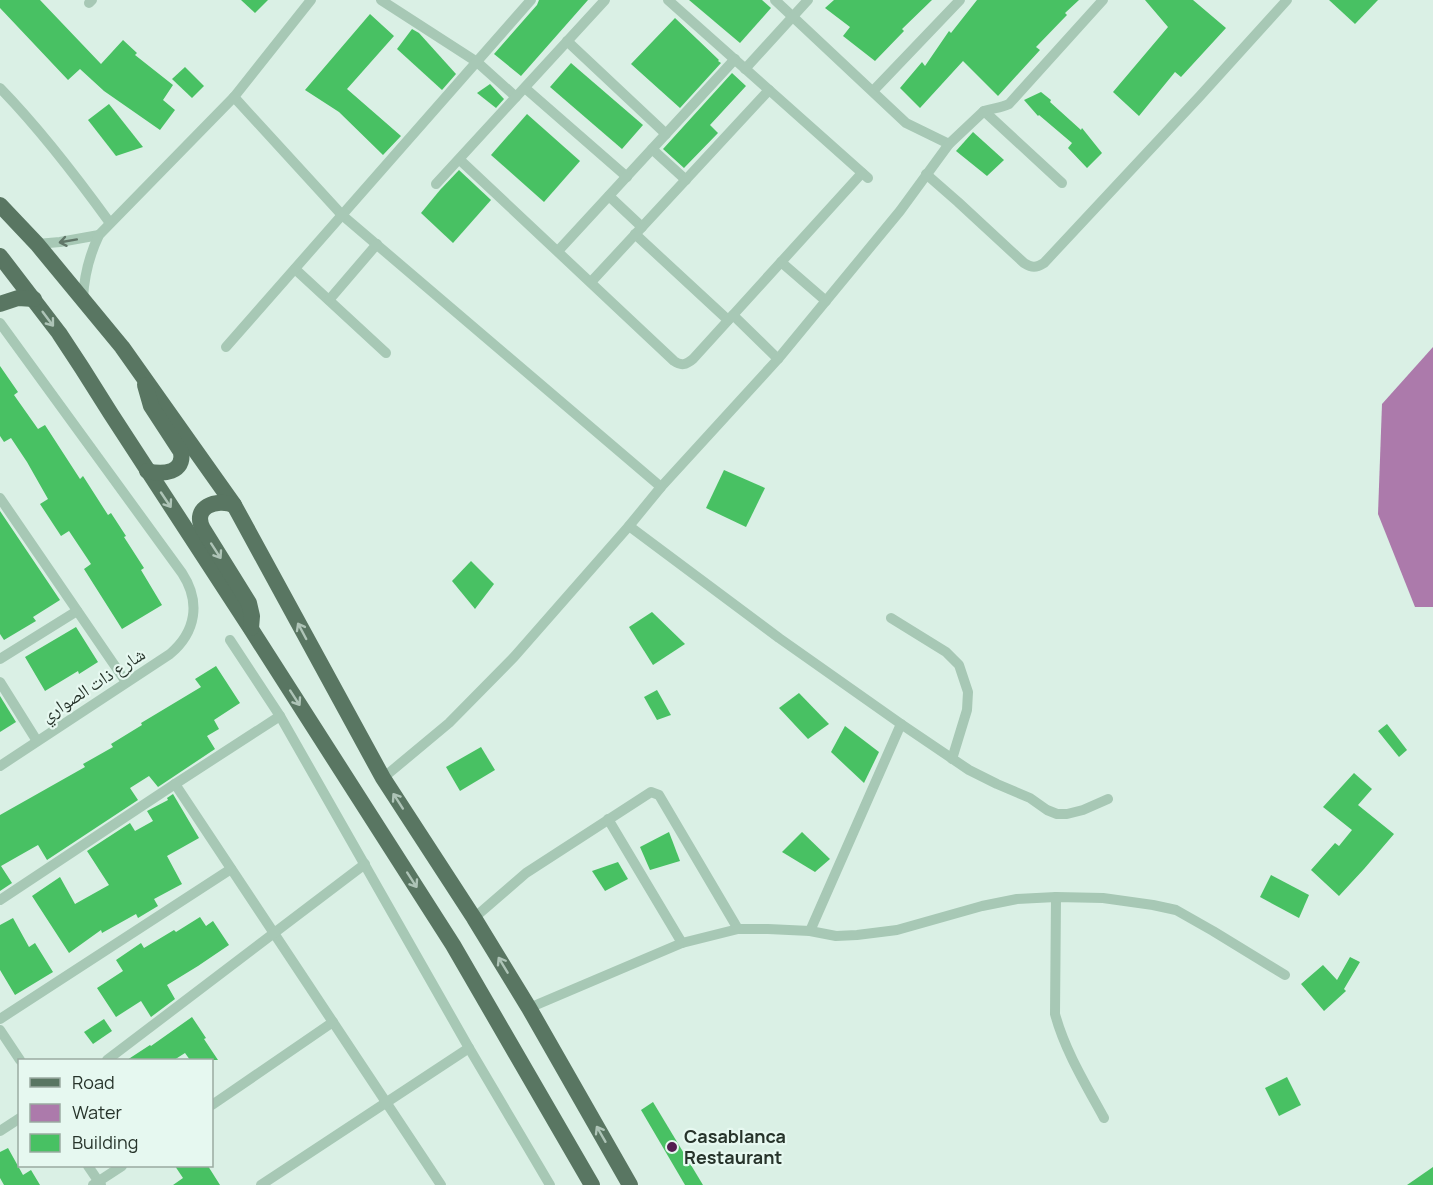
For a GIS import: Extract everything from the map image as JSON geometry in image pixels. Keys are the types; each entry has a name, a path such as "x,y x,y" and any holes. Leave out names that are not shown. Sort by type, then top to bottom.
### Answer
{"main road":[{"path":"0,205 84,299 145,377 234,505 383,778 529,1008 630,1185"},
{"path":"0,256 34,299 76,359 453,945 592,1185"},
{"path":"0,304 18,298 34,299"},
{"path":"145,377 146,392 151,406 181,452 182,459 179,465 170,471 155,473 147,471"},
{"path":"234,505 222,502 211,504 202,511 200,520 203,529 249,603 252,616 251,629"}],"street":[{"path":"84,299 89,260 99,234 234,97 310,0"},
{"path":"381,0 477,62 516,97"},
{"path":"226,347 531,0"},
{"path":"436,184 605,0"},
{"path":"460,160 674,361 687,364 781,262 865,176 668,0"},
{"path":"775,0 906,123 949,144"},
{"path":"745,69 808,0"},
{"path":"873,91 960,0"},
{"path":"383,778 449,723 514,657 661,487 778,359 900,211 949,144 984,111 1009,104 1103,0"},
{"path":"926,174 1024,263 1036,267 1044,263 1287,0"},
{"path":"567,41 666,134"},
{"path":"558,251 735,59"},
{"path":"0,88 74,172 110,222"},
{"path":"525,88 627,177"},
{"path":"591,282 769,90"},
{"path":"234,97 342,215 661,487"},
{"path":"984,111 1062,183"},
{"path":"652,149 686,180"},
{"path":"609,196 639,231 778,359"},
{"path":"37,244 99,234"},
{"path":"329,300 377,244"},
{"path":"781,262 826,301"},
{"path":"295,268 386,354"},
{"name":"شارع ذات الصواري","path":"0,766 178,647 192,621 194,611 187,582 2,330"},
{"path":"0,498 126,682"},
{"path":"629,526 779,638 901,724 983,778 1030,798 1047,810 1058,814 1083,810 1108,799"},
{"path":"0,659 77,611"},
{"path":"891,618 946,652 959,665 968,692 967,710 952,759"},
{"path":"230,640 280,716 469,1048 550,1185"},
{"path":"0,682 37,741"},
{"path":"0,900 280,716"},
{"path":"810,931 901,724"},
{"path":"175,784 441,1185"},
{"path":"474,918 526,873 651,792 659,795 738,929"},
{"path":"608,819 682,942"},
{"path":"114,1059 365,864"},
{"path":"0,1019 231,869"},
{"path":"1056,897 1055,1014 1081,1075 1104,1118"},
{"path":"529,1008 682,942 738,929 810,931 836,936 857,935 897,930 982,906 1017,899 1056,897 1103,898 1176,910 1285,975"},
{"path":"213,1104 333,1022"},
{"path":"0,1030 19,1059"},
{"path":"261,1185 469,1048"},
{"path":"0,1131 18,1119"},
{"path":"89,1167 98,1184 121,1167"}],"water":[{"path":"1433,347 1433,607 1415,607 1378,514 1382,404"}],"building":[{"path":"0,0 40,0 101,64 123,40 137,53 135,55 173,85 163,100 175,110 160,130 104,91 80,69 68,80 0,8"},
{"path":"241,0 268,0 255,13"},
{"path":"539,0 588,0 521,76 494,54"},
{"path":"689,0 762,0 771,8 740,43"},
{"path":"834,0 932,0 902,29 904,31 875,61 843,36 850,27 825,8"},
{"path":"977,0 1079,0 1036,47 1040,50 998,96 963,61 920,108 900,88 922,62 925,66 949,31 951,33"},
{"path":"1145,0 1193,0 1226,28 1181,77 1175,72 1139,116 1113,92 1168,27"},
{"path":"1329,0 1378,0 1355,24"},
{"path":"370,14 394,36 347,89 401,136 383,155 339,112 305,90"},
{"path":"675,18 721,63 680,108 631,64"},
{"path":"412,29 419,33 456,74 442,90 397,49"},
{"path":"571,63 643,125 622,149 550,87"},
{"path":"185,67 204,86 192,98 172,79"},
{"path":"732,73 746,86 710,125 718,133 684,168 663,149"},
{"path":"490,84 504,99 496,108 477,93"},
{"path":"1041,92 1081,130 1082,128 1102,153 1087,168 1068,148 1072,143 1038,116 1024,100"},
{"path":"109,104 143,147 116,156 88,120"},
{"path":"527,114 580,161 544,202 491,155"},
{"path":"973,132 1004,160 987,176 956,151"},
{"path":"459,170 491,200 453,243 421,213"},
{"path":"0,366 18,392 14,395 38,429 45,425 80,479 83,476 108,515 111,513 144,568 141,570 162,605 122,629 84,569 91,564 69,531 61,536 40,504 48,499 27,462 11,438 4,442 0,436"},
{"path":"724,470 765,488 746,527 706,508"},
{"path":"0,511 60,600 33,617 36,621 4,640 0,634"},
{"path":"471,561 494,584 475,609 452,581"},
{"path":"652,612 685,644 653,665 629,627"},
{"path":"76,627 98,662 45,691 25,657"},
{"path":"216,666 240,703 214,720 219,729 207,736 215,749 158,787 149,776 130,788 138,800 47,860 38,845 1,866 12,883 0,891 0,815 85,767 83,764 113,747 111,744 142,725 141,723 201,687 195,679"},
{"path":"657,690 671,715 657,720 644,697"},
{"path":"799,693 829,724 808,739 779,708"},
{"path":"0,696 16,722 0,732"},
{"path":"1387,724 1407,750 1399,757 1378,731"},
{"path":"845,726 879,752 864,783 831,752"},
{"path":"481,747 495,770 460,791 446,767"},
{"path":"1354,773 1372,789 1358,805 1394,834 1339,896 1311,870 1335,843 1339,846 1352,830 1323,807"},
{"path":"173,794 199,838 167,856 182,884 154,899 158,906 138,918 136,914 102,933 101,930 69,953 32,896 60,877 75,904 109,885 87,851 130,823 135,831 153,821 147,811 168,800 167,798"},
{"path":"669,832 680,861 650,870 640,847"},
{"path":"802,832 830,859 815,872 782,852"},
{"path":"618,862 628,879 605,891 592,871"},
{"path":"1271,875 1309,895 1299,918 1260,897"},
{"path":"200,917 206,926 213,921 229,945 167,985 175,999 151,1017 141,1001 116,1017 97,988 123,971 116,960 141,943 144,948"},
{"path":"13,918 29,947 35,943 53,972 15,995 0,970 0,925"},
{"path":"1350,957 1360,962 1344,989 1346,991 1324,1011 1301,984 1323,965 1337,980"},
{"path":"192,1017 218,1060 189,1059 185,1053 176,1059 129,1059"},
{"path":"104,1019 112,1031 93,1044 84,1032"},
{"path":"1287,1077 1301,1105 1279,1116 1265,1088"},
{"name":"Casablanca Restaurant","path":"653,1102 703,1185 685,1185 641,1110"},
{"path":"8,1148 23,1175 31,1170 40,1185 4,1185 0,1178 0,1152"},
{"path":"176,1167 209,1167 220,1185 173,1185 183,1178"},
{"path":"1433,1167 1433,1185 1407,1185"}],"place":[{"name":"Casablanca Restaurant","path":"672,1147"}]}
